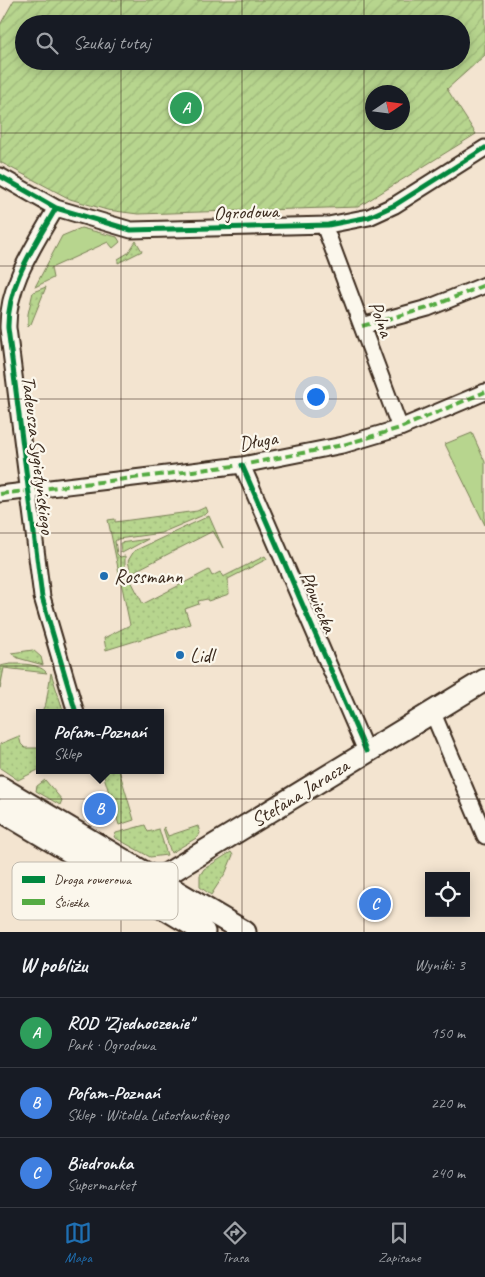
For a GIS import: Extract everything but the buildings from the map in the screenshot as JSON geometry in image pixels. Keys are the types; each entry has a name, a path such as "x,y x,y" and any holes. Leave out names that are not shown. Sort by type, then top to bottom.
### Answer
{"main road":[{"name":"Stefana Jaracza","path":"178,867 485,680"},
{"path":"5,807 103,862"},
{"path":"178,901 245,932"},
{"path":"178,910 204,932"}],"street":[{"name":"Ogrodowa","path":"0,176 56,208 131,230 324,225 355,221 380,213 485,148"},
{"name":"Tadeusza Sygietyńskiego","path":"56,208 14,287 8,305 8,337 43,603 75,709"},
{"name":"Polna","path":"324,225 400,428"},
{"path":"362,326 433,306 485,285"},
{"name":"Długa","path":"0,494 242,465 357,442 400,428 485,392"},
{"name":"Płowiecka","path":"242,465 366,752"},
{"path":"432,711 485,836"}],"green space":[{"path":"14,0 485,0 485,55 470,68 470,15 15,15 15,70 468,70 447,89 476,134 358,207 138,214 107,210 70,199 0,162 0,25"},
{"path":"81,228 117,237 120,242 113,248 108,242 51,268 53,278 35,287 62,236"},
{"path":"136,241 142,251 118,263 118,259 128,253"},
{"path":"46,287 31,324 28,327 28,314 33,292"},
{"path":"472,433 485,462 485,525 445,444"},
{"path":"206,507 208,512 206,514 161,533 115,541 117,554 120,557 125,556 125,569 143,604 209,570 212,576 220,572 223,577 265,556 267,559 228,579 229,594 208,601 207,599 198,601 199,604 185,609 190,624 106,650 104,638 130,625 108,520 115,519 115,522 197,511"},
{"path":"209,516 223,548 213,531 131,573 128,561 134,551"},
{"path":"148,539 122,553 121,552 120,543"},
{"path":"33,650 41,657 43,665 18,658 11,653"},
{"path":"10,664 40,667 47,673 4,668 0,689 0,666"},
{"path":"51,673 63,709 43,709 46,703"},
{"path":"19,736 21,744 25,748 36,748 36,771 18,780 0,768 0,744"},
{"path":"103,774 120,774 134,820 119,825"},
{"path":"45,780 62,800 60,805 36,791 37,786"},
{"path":"145,825 148,832 159,829 167,855 150,857 114,837 116,833"},
{"path":"198,826 200,833 198,837 171,853 164,827 168,836"},
{"path":"231,852 233,855 226,872 211,895 200,887 200,875 204,869"}],"marked path":[{"path":"362,326 428,308 485,285"},
{"path":"0,494 242,465 343,445 400,428 485,392"}],"cycle path":[{"path":"0,176 56,208 131,230 328,225 369,217 395,205 485,148"},
{"path":"56,208 31,251 17,280 12,296 8,328 42,597 75,709"},
{"path":"242,465 366,751"}],"place":[{"name":"ROD \"Zjednoczenie\"","path":"186,108"},
{"name":"Rossmann","path":"104,576"},
{"name":"Lidl","path":"180,655"},
{"name":"Pofam-Poznań","path":"100,809"},
{"name":"Biedronka","path":"375,904"}]}
